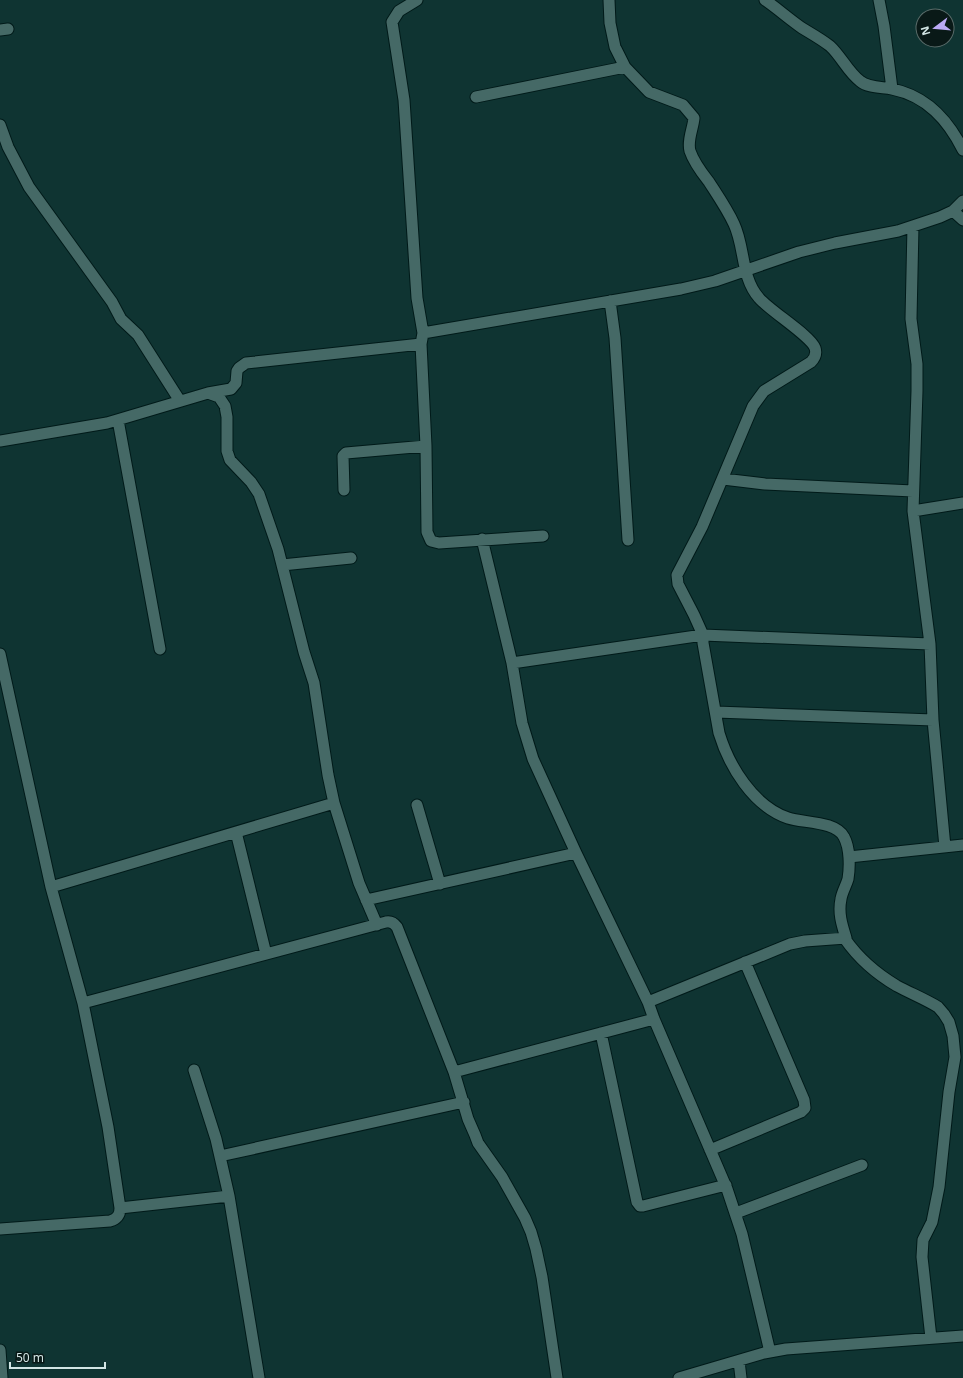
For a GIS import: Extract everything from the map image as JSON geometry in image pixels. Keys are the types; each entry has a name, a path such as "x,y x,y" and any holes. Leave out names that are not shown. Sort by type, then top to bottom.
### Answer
{"street":[{"path":"417,0 399,11 392,22 404,100 417,298 422,338 426,446 426,526 429,538 433,542 439,544 482,539 543,536"},
{"path":"609,0 610,23 615,47 625,66 648,92 683,105 694,118 690,139 690,151 697,165 721,199 735,225 746,271 752,288 758,298 810,341 816,348 816,354 811,362 764,391 754,406 702,527 677,575 678,584 703,635 703,643 720,733 727,754 740,777 754,794 769,808 788,818 827,826 841,832 849,857 848,879 841,898 840,909 840,918 846,938 845,939 858,957 866,964 888,980 938,1007 944,1014 953,1036 959,1056 949,1092 939,1187 932,1222 925,1235 922,1245 931,1338"},
{"path":"766,0 801,27 832,48 860,82 868,85 892,89 912,95 924,101 946,122 963,150"},
{"path":"879,0 892,89"},
{"path":"476,97 625,66"},
{"path":"0,125 8,146 29,187 112,302 121,319 138,336 180,401"},
{"path":"0,441 76,429 118,420 208,393 227,390 233,388 236,383 237,371 246,363 422,338 703,284 746,271 799,252 835,243 898,231 940,218 954,211 963,201"},
{"path":"954,211 963,220"},
{"path":"913,226 911,319 917,364 912,491 913,511 930,644 933,720 945,847"},
{"path":"610,301 615,338 628,540"},
{"path":"208,393 219,397 225,406 227,417 227,451 230,460 251,482 259,494 282,565 304,652 314,683 328,775 334,802 359,883 377,924"},
{"path":"118,420 160,649"},
{"path":"344,490 343,456 346,453 426,446"},
{"path":"723,479 764,484 912,491"},
{"path":"913,511 963,503"},
{"path":"482,539 512,663 522,723 528,743 538,770 576,853 648,1002 726,1185 742,1234 770,1352"},
{"path":"282,565 351,558"},
{"path":"512,663 703,635 930,644"},
{"path":"0,654 51,887 83,1003 108,1127 120,1208 118,1216 110,1221 0,1229"},
{"path":"716,712 933,720"},
{"path":"51,887 334,802"},
{"path":"417,805 440,884"},
{"path":"236,832 266,954"},
{"path":"849,857 963,845"},
{"path":"366,900 576,853"},
{"path":"83,1003 377,924 388,922 395,925 454,1072 468,1119 478,1143 502,1177 525,1218 531,1232 542,1277 557,1378"},
{"path":"648,1002 778,948 796,942 846,938"},
{"path":"710,1150 801,1112 805,1108 804,1100 745,962"},
{"path":"454,1072 654,1019"},
{"path":"601,1033 637,1202 640,1206 726,1185"},
{"path":"194,1070 216,1139 229,1196 259,1378"},
{"path":"220,1156 464,1102"},
{"path":"736,1213 862,1165"},
{"path":"120,1208 229,1196"},
{"path":"679,1378 770,1352 786,1349 963,1336"},
{"path":"0,1350 2,1378"},
{"path":"739,1361 741,1378"}]}
